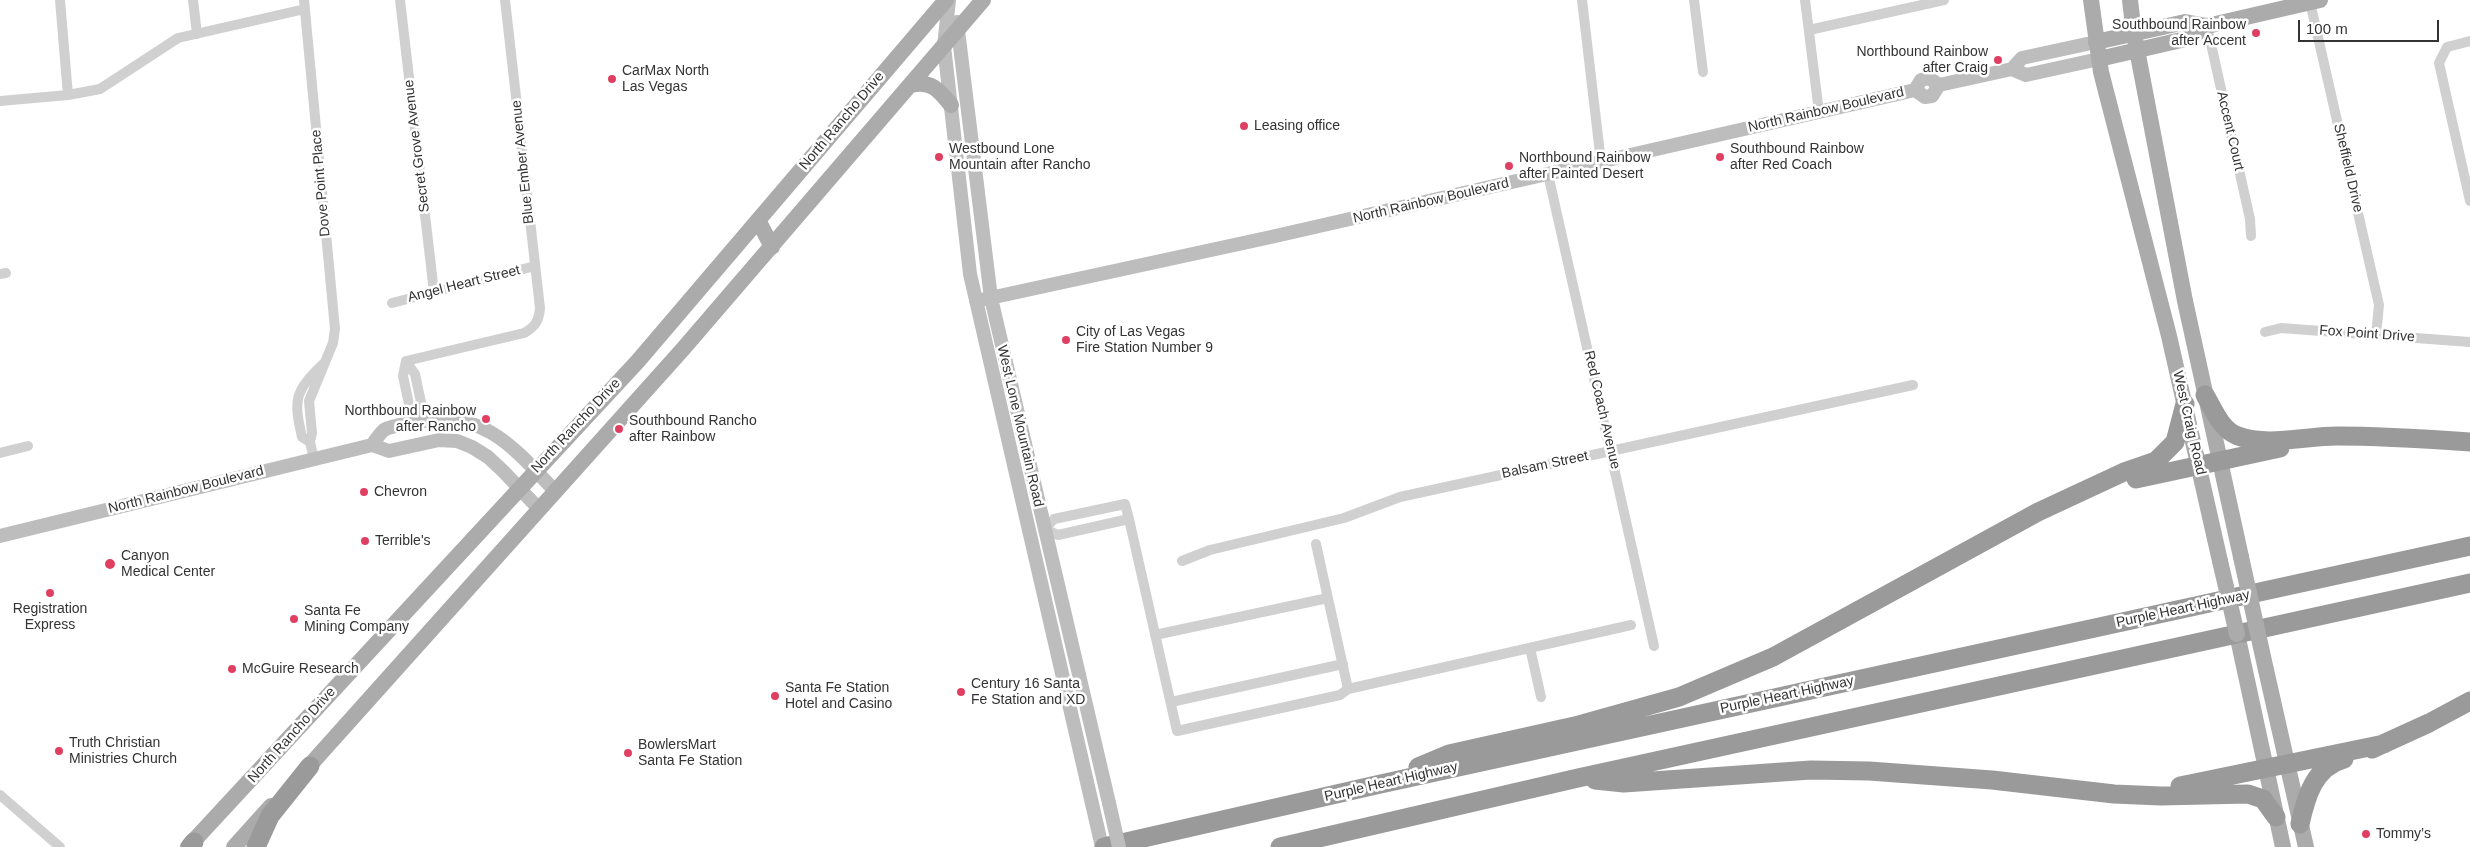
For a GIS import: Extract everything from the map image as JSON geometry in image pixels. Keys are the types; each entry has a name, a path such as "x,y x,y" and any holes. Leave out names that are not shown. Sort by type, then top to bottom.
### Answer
{"highway":[{"path":"2205,395 2220,421 2237,436 2255,440 2335,436 2470,442"},
{"path":"1376,785 1449,754 1626,714 1679,698 1722,681 1773,657 2038,512 2092,489 2124,472 2151,465 2164,456 2175,442 2185,404"},
{"path":"2092,489 2335,436"},
{"name":"Purple Heart Highway","path":"1103,847 1376,785 2470,546"},
{"path":"1280,847 1578,778 2470,583"},
{"path":"2300,824 2307,797 2314,780 2322,771 2338,760 2356,756 2384,744 2470,701"},
{"path":"2114,794 2188,785 2384,744"},
{"path":"256,847 270,816 310,766"},
{"path":"1578,778 1624,783 1812,770 1869,771 1992,780 2114,794 2161,796 2252,795 2263,799 2276,817"}],"main road":[{"name":"West Lone Mountain Road","path":"949,0 959,28 991,298 1119,847"},
{"name":"West Lone Mountain Road","path":"949,0 944,46 970,274 1103,847"},
{"name":"North Rancho Drive","path":"191,845 519,487 638,361 949,0"},
{"name":"North Rancho Drive","path":"234,847 310,766 556,492 772,247 983,0"},
{"name":"West Craig Road","path":"2091,0 2099,59 2200,465 2283,847"},
{"name":"West Craig Road","path":"2130,0 2134,34 2205,395 2306,847"},
{"name":"North Rainbow Boulevard","path":"2012,69 2026,75 2138,51 2190,38 2207,26 2315,1"},
{"name":"North Rainbow Boulevard","path":"976,301 1915,90 1925,97 1932,96 1939,85 2012,69 2022,58 2185,22 2207,26"},
{"path":"911,85 927,84 935,87 951,105"},
{"path":"758,220 772,247"},
{"path":"990,364 1005,361"},
{"path":"995,386 1010,383"},
{"name":"North Rainbow Boulevard","path":"372,445 384,430 438,418 462,420 480,427 517,453 556,492"},
{"name":"North Rainbow Boulevard","path":"0,536 372,445 389,451 439,440 458,441 488,457 539,509"},
{"path":"1010,450 1025,447"},
{"path":"1022,500 1037,497"},
{"path":"1029,532 1044,529"}],"street":[{"path":"60,0 68,95"},
{"path":"193,0 197,34"},
{"name":"Secret Grove Avenue","path":"400,0 434,292"},
{"name":"Blue Ember Avenue","path":"419,422 415,374 406,361 524,333 536,324 540,308 505,0"},
{"path":"1582,0 1601,162"},
{"path":"1694,0 1703,72"},
{"path":"1806,0 1819,112"},
{"path":"1809,30 1917,3 1944,0"},
{"name":"Sheffield Drive","path":"2315,1 2379,305 2376,335"},
{"path":"0,101 68,95 100,89 178,38 304,5"},
{"name":"Dove Point Place","path":"304,5 335,329 333,344 323,363 308,379 298,396 298,418 302,437 310,442 314,459"},
{"name":"Accent Court","path":"2207,26 2250,219 2251,236"},
{"path":"2470,40 2447,47 2439,63 2470,201"},
{"name":"Red Coach Avenue","path":"1548,174 1654,646"},
{"name":"Angel Heart Street","path":"392,303 535,266"},
{"name":"Fox Point Drive","path":"2264,332 2281,328 2470,342"},
{"name":"Balsam Street","path":"1182,561 1210,550 1344,518 1400,497 1913,385"},
{"path":"0,453 28,446"},
{"path":"1129,519 1058,535 1044,529 1054,519 1125,504 1129,519 1177,731 1340,695 1348,688 1631,625"},
{"path":"1316,544 1348,688"},
{"path":"1155,635 1328,598"},
{"path":"1530,648 1541,697"},
{"path":"1170,702 1343,664"},
{"path":"0,795 60,847"}],"place":[{"name":"Southbound Rainbow after Accent","path":"2256,33"},
{"name":"Northbound Rainbow after Craig","path":"1998,60"},
{"name":"CarMax North Las Vegas","path":"612,79"},
{"name":"Leasing office","path":"1244,126"},
{"name":"Westbound Lone Mountain after Rancho","path":"939,157"},
{"name":"Southbound Rainbow after Red Coach","path":"1720,157"},
{"name":"Northbound Rainbow after Painted Desert","path":"1509,166"},
{"name":"City of Las Vegas Fire Station Number 9","path":"1066,340"},
{"name":"Northbound Rainbow after Rancho","path":"486,419"},
{"name":"Southbound Rancho after Rainbow","path":"619,429"},
{"name":"Chevron","path":"364,492"},
{"name":"Terrible's","path":"365,541"},
{"name":"Canyon Medical Center","path":"110,564"},
{"name":"Registration Express","path":"50,593"},
{"name":"Santa Fe Mining Company","path":"294,619"},
{"name":"McGuire Research","path":"232,669"},
{"name":"Century 16 Santa Fe Station and XD","path":"961,692"},
{"name":"Santa Fe Station Hotel and Casino","path":"775,696"},
{"name":"Truth Christian Ministries Church","path":"59,751"},
{"name":"BowlersMart Santa Fe Station","path":"628,753"},
{"name":"Tommy’s","path":"2366,834"}]}
